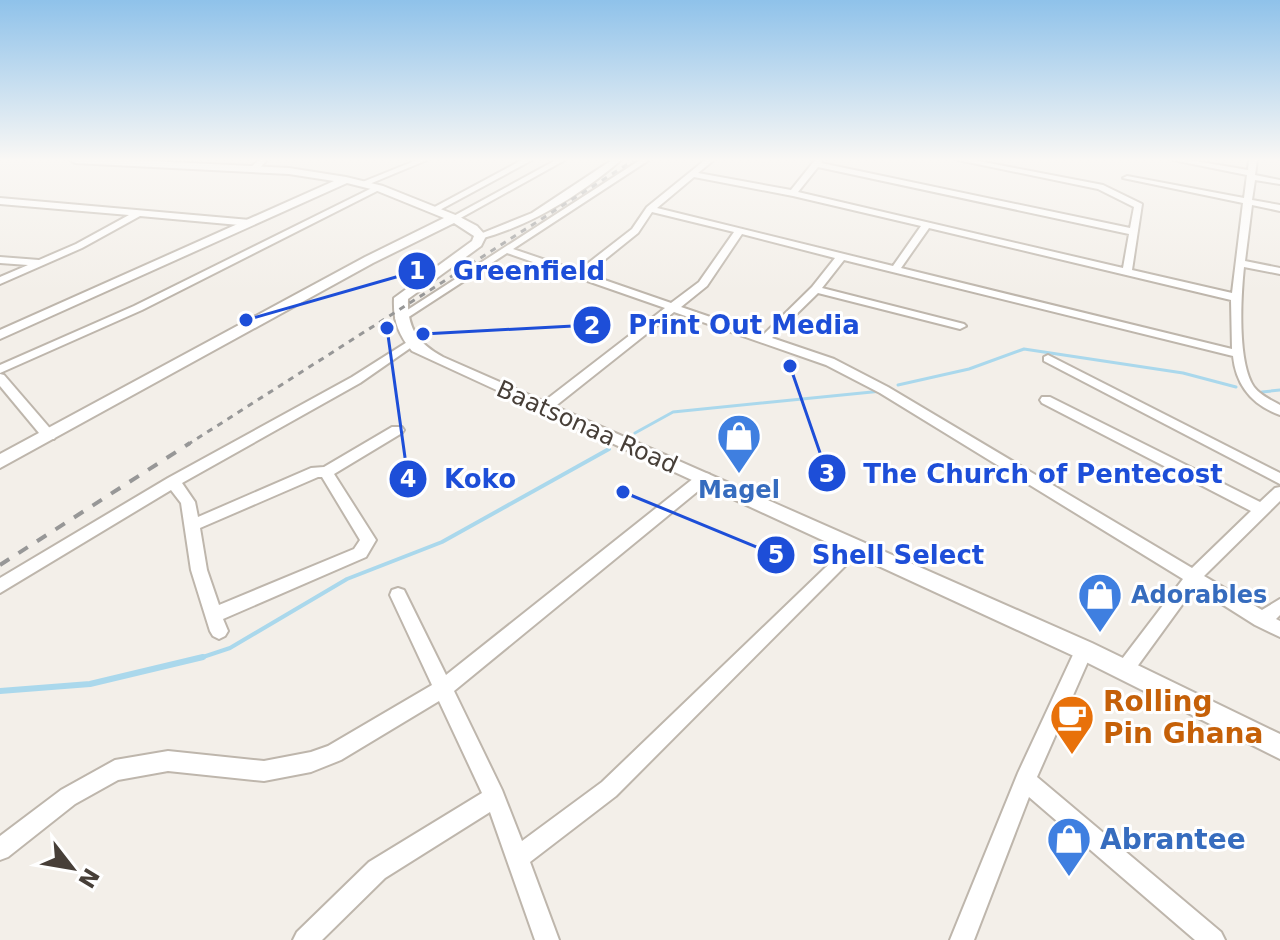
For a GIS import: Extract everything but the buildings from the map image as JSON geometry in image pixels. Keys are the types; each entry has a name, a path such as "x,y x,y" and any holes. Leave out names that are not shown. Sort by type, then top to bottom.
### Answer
{"street":[{"path":"33,204 250,223"},
{"path":"0,335 293,204"},
{"path":"0,369 138,308 347,204"},
{"path":"418,204 454,218 473,228 480,236"},
{"path":"433,210 445,204"},
{"path":"0,462 369,260 480,204"},
{"path":"480,236 500,231 551,204"},
{"path":"400,318 470,270 578,204"},
{"path":"578,276 635,231 657,204"},
{"path":"838,204 1238,298"},
{"path":"1007,204 1134,232"},
{"path":"1127,271 1139,206 1136,204"},
{"path":"1246,204 1238,298 1239,354 1246,384 1258,397 1280,411"},
{"path":"1260,204 1280,208"},
{"path":"650,209 1239,354"},
{"path":"0,281 42,264 139,213"},
{"path":"895,270 926,225"},
{"path":"543,409 703,284 739,232"},
{"path":"0,586 173,482 356,380 412,342 400,318 401,298 477,243 480,236"},
{"path":"507,250 830,362 874,384 1195,575 1280,630"},
{"path":"765,339 816,289 841,257"},
{"path":"0,260 42,264"},
{"path":"1240,263 1280,271"},
{"path":"816,289 960,326"},
{"name":"Baatsonaa Road","path":"412,342 438,360 543,409 704,478 1084,650 1280,747"},
{"path":"1048,359 1280,479"},
{"path":"0,378 49,436"},
{"path":"1046,400 1262,510"},
{"path":"193,525 316,472 326,472 397,430"},
{"path":"173,482 188,502 199,570 216,623 360,553 366,547 368,540 326,472"},
{"path":"0,849 68,797 115,770 168,761 264,771 311,762 334,753 442,689 704,478"},
{"path":"1125,669 1195,575 1280,492"},
{"path":"518,857 609,789 856,547"},
{"path":"398,595 495,797 547,940"},
{"path":"1261,620 1280,606"},
{"path":"962,940 1025,780 1084,650"},
{"path":"1025,780 1213,940"},
{"path":"305,940 377,870 495,797"}],"waterway":[{"path":"898,385 969,369 1024,349 1183,373 1236,387"},
{"path":"1262,392 1280,390"},
{"path":"635,433 673,412 882,391"},
{"path":"203,657 230,648 347,579 442,542 609,449"},
{"path":"0,691 90,684 203,657"},
{"path":"197,659 203,657"}],"railway":[{"path":"187,445 565,204"},
{"path":"0,565 190,443"}],"place":[{"name":"Greenfield","path":"246,320"},
{"name":"Koko","path":"387,328"},
{"name":"Print Out Media","path":"423,334"},
{"name":"The Church of Pentecost","path":"790,366"},
{"name":"Magel","path":"739,475"},
{"name":"Shell Select","path":"623,492"},
{"name":"Adorables","path":"1100,634"},
{"name":"Rolling Pin Ghana","path":"1072,756"},
{"name":"Abrantee","path":"1069,878"}]}
